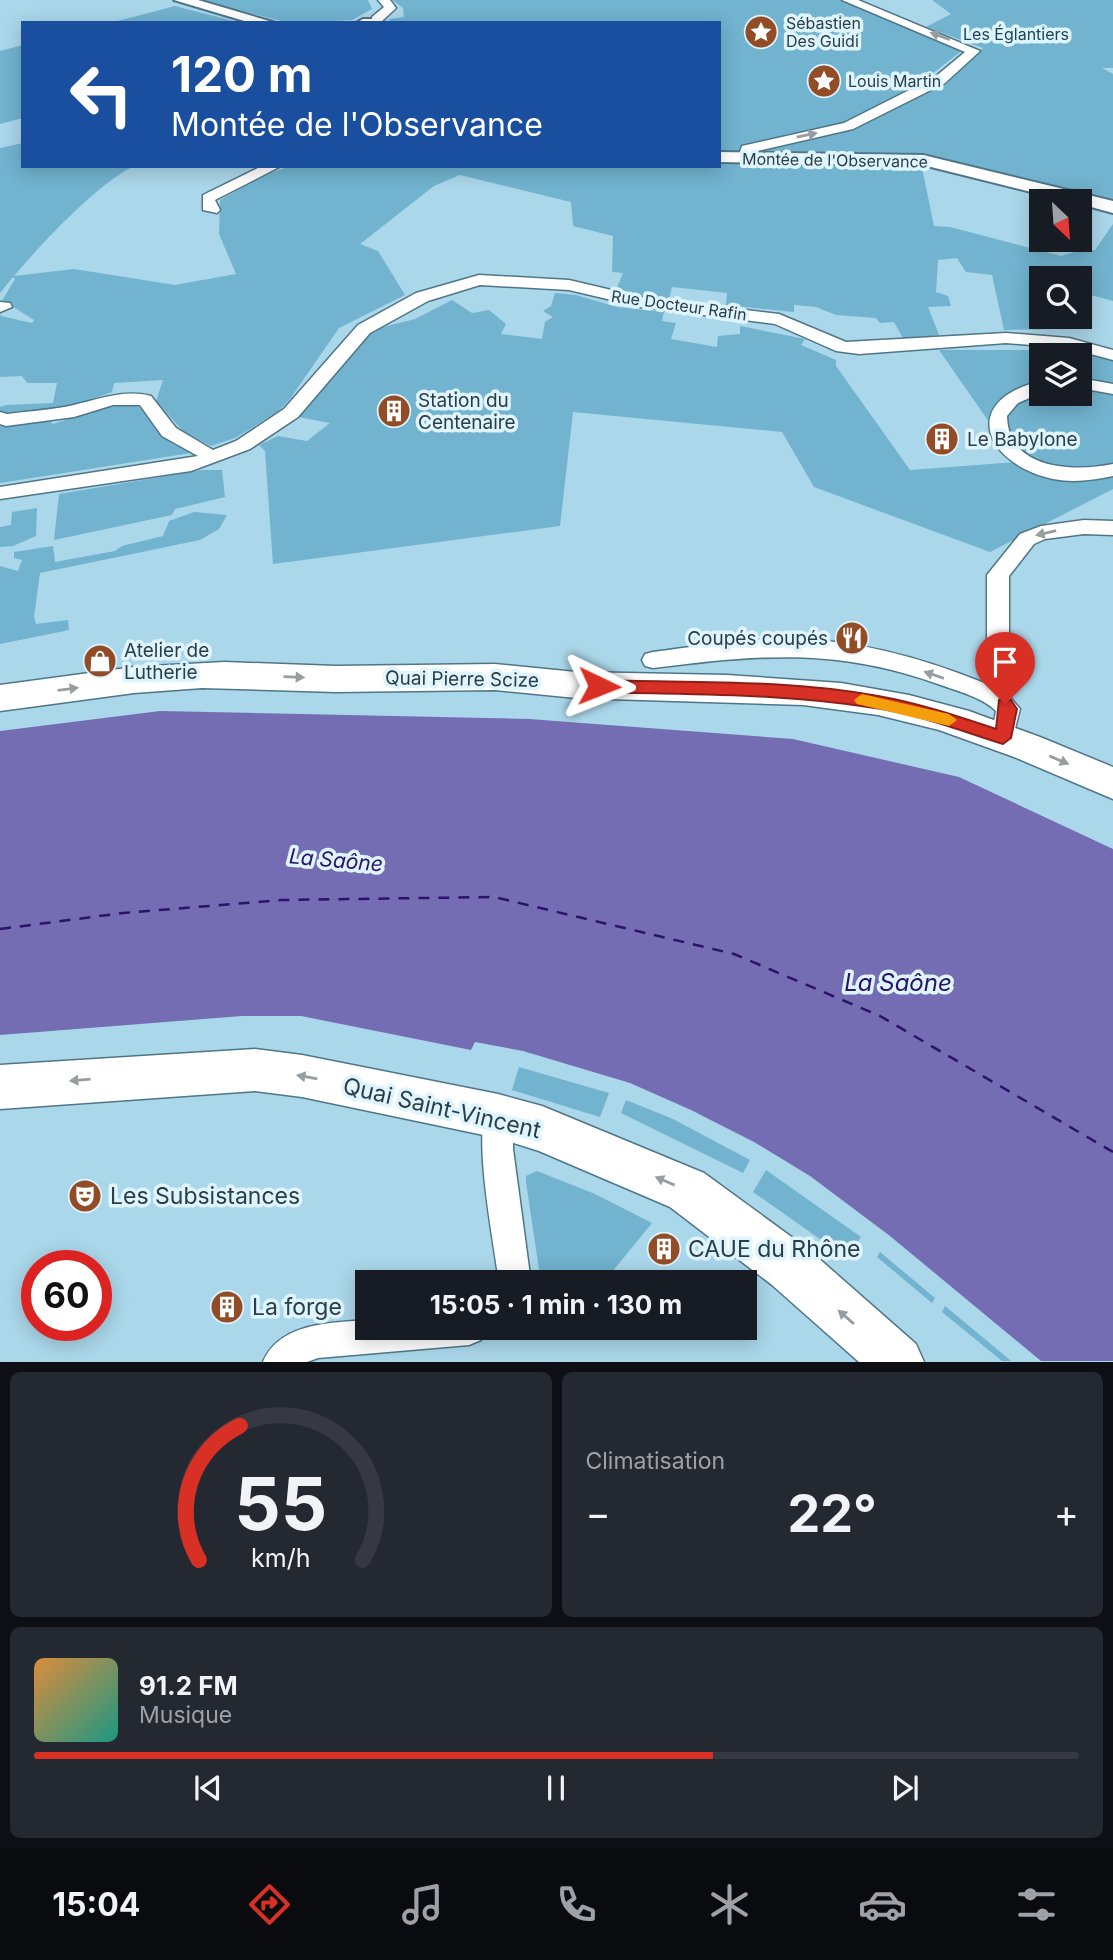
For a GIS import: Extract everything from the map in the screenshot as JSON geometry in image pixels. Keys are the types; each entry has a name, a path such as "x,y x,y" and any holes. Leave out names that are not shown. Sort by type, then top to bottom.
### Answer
{"main road":[{"name":"Quai Pierre Scize","path":"0,698 178,676 222,675 358,679 430,675 546,679 576,685 653,666 797,692 877,702 992,734 1113,784"},
{"name":"Quai Saint-Vincent","path":"0,1087 255,1070 302,1076 498,1116 542,1129 687,1190 790,1267 898,1362"}],"street":[{"path":"181,0 261,21"},
{"path":"373,21 390,8 384,0"},
{"path":"745,158 747,149 848,126 940,80 974,51 848,0"},
{"name":"Montée de l'Observance","path":"721,157 931,161 1113,207"},
{"path":"212,210 208,207 208,198 270,168"},
{"name":"Rue Docteur Rafin","path":"0,493 191,465 211,458 259,436 291,413 364,329 422,298 486,279 569,285 653,304 779,319 842,347 859,349 1006,338 1069,343 1075,333 1113,343"},
{"name":"Rue Docteur Rafin","path":"1092,349 1113,355"},
{"path":"1092,385 1113,389"},
{"path":"1029,390 1015,395 1004,404 998,415 998,431 1012,453 1032,467 1065,476 1085,477 1113,470"},
{"path":"0,418 6,420 74,411 112,400 145,400 169,432 201,448 211,458"},
{"path":"998,699 998,575 1027,539 1041,533 1084,527 1113,528"},
{"path":"653,666 760,648 814,648 904,665 998,699 1009,709 992,734"},
{"path":"498,1116 499,1163 513,1270"},
{"path":"280,1362 295,1349 318,1341 355,1338"}],"green space":[{"path":"199,0 368,0 372,9 352,20 281,21"},
{"name":"Les Églantiers","path":"392,0 842,0 964,49 928,77 947,83 983,48 926,27 951,14 932,0 1113,0 1113,68 1102,68 1113,74 1113,201 1092,196 1092,189 1059,189 920,158 934,226 950,227 1029,248 1029,252 1061,256 1074,252 1092,252 1113,224 1113,301 1092,295 1092,266 1029,266 1029,329 1052,329 1004,330 992,275 966,272 957,258 938,260 936,292 948,296 951,306 928,307 939,335 904,340 894,322 880,323 876,318 836,315 816,307 794,305 794,312 726,305 727,293 672,287 669,299 615,292 623,273 612,272 613,236 573,226 571,202 460,175 434,186 360,244 378,251 405,295 339,328 278,412 235,438 211,446 183,431 156,401 163,380 114,383 112,392 40,414 12,415 0,412 0,407 6,405 53,403 57,383 27,383 22,376 0,377 0,312 1,316 32,323 34,320 7,303 0,304 15,279 13,277 0,293 0,148 21,143 21,168 130,168 87,200 14,276 74,269 175,285 236,274 219,234 220,200 268,173 285,168 721,168 721,21 389,19 404,17 403,8"},
{"path":"175,6 233,21 118,21"},
{"path":"21,46 21,119 0,124 0,51"},
{"path":"555,293 576,295 617,307 664,312 662,321 676,323 671,339 717,347 718,336 740,334 740,326 805,339 801,345 836,360 836,366 910,470 1017,462 939,350 1029,350 1029,406 1092,406 1092,350 1113,350 1113,489 990,552 814,487 782,432 573,412 560,526 273,564 265,451 259,445 278,436 307,441 330,423 298,417 367,331 415,319 452,300 472,313 489,310 506,324 501,334 542,339 545,322 553,317 543,311 551,306"},
{"path":"128,404 141,408 162,436 191,453 0,483 0,422 47,419 53,424 95,410"},
{"path":"203,470 222,470 225,497 175,509 172,515 54,540 59,494"},
{"path":"37,508 36,536 13,546 0,547 0,527 11,525 12,512"},
{"path":"194,512 227,515 219,529 200,540 40,573 34,617 36,624 68,620 69,630 0,644 0,566 18,571 22,560 14,558 14,552 53,546 55,562 115,551 122,546 163,536 169,521"},
{"path":"519,1067 609,1093 600,1117 512,1090"},
{"path":"626,1100 673,1119 750,1160 743,1173 621,1113"},
{"path":"766,1170 861,1237 847,1258 753,1192"},
{"path":"537,1171 595,1194 652,1223 614,1270 539,1270 526,1176"},
{"path":"880,1252 935,1298 932,1303 877,1257"},
{"path":"945,1306 1011,1361 1002,1361 942,1312"}],"water":[{"name":"La Saône","path":"160,711 529,719 793,739 959,777 1113,849 1113,1361 1041,1361 890,1236 810,1176 754,1142 630,1083 523,1051 475,1042 471,1050 301,1016 242,1016 0,1035 0,731"}],"ferry route":[{"path":"0,929 123,913 282,900 494,897 734,954 880,1016 1113,1152"}],"slow traffic":[{"path":"862,700 949,720"}],"place":[{"name":"Sébastien Des Guidi","path":"761,32"},
{"name":"Louis Martin","path":"824,81"},
{"name":"Station du Centenaire","path":"394,411"},
{"name":"Le Babylone","path":"942,439"},
{"name":"Coupés coupés","path":"852,638"},
{"name":"Atelier de Lutherie","path":"100,661"},
{"name":"Les Subsistances","path":"85,1196"},
{"name":"CAUE du Rhône","path":"664,1249"},
{"name":"La forge","path":"227,1307"}],"route":[{"path":"599,686 797,692 877,702 934,715 1003,738 1007,730 1009,709 1005,704"}]}
